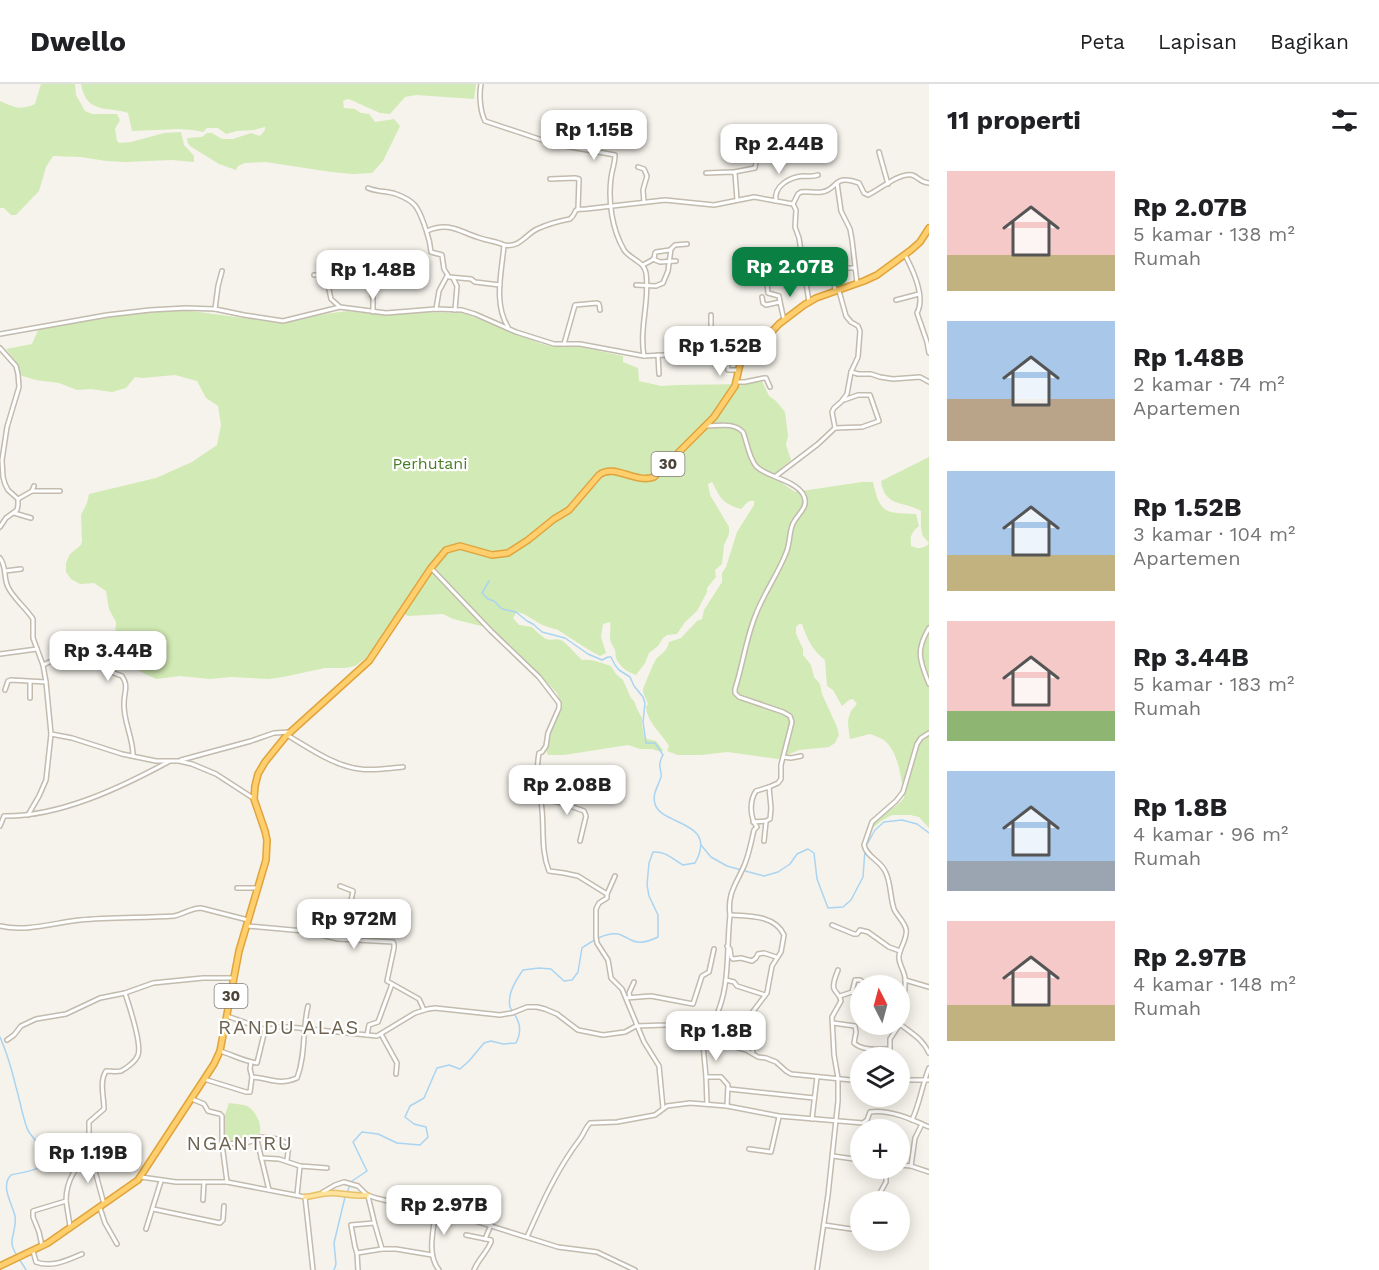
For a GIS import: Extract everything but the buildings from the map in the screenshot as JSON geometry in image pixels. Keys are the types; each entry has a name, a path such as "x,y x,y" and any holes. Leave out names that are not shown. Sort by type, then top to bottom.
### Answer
{"highway":[{"name":"30","path":"0,1266 42,1246 141,1177 214,1064 220,1051 239,951 266,860 266,831 254,799 255,786 261,768 288,734 369,661 431,567 447,550 456,546 492,555 508,553 569,510 602,473 610,471 643,479 657,475 722,407 733,390 741,361 745,356 784,320 809,302 877,275 920,242 929,228"}],"main road":[{"path":"305,1197 335,1193 368,1195"}],"street":[{"path":"480,84 481,105 485,121 554,144 615,155 611,177 613,224 628,255 643,265 645,270 644,356"},
{"path":"879,153 888,184"},
{"path":"706,173 755,168 756,162"},
{"path":"638,167 644,169 647,176 643,190 644,202"},
{"path":"732,172 736,177 737,200"},
{"path":"776,201 775,193 779,187 802,175 814,177 818,175"},
{"path":"793,204 801,192 825,191 837,182 846,180 859,183 864,193 868,195 900,177 909,175 914,176 920,182 929,183"},
{"path":"427,231 438,227 456,229 504,245 515,245 536,230 556,221 570,219 578,208 579,179 550,179"},
{"path":"837,182 841,211 850,229 857,283"},
{"path":"368,188 397,195 413,202 421,213 431,252 442,255 447,276 500,285"},
{"path":"578,208 665,200 714,205 754,197 793,204"},
{"path":"793,204 796,210 795,227 799,238 809,302"},
{"path":"643,265 654,259 656,252 671,249 675,245 687,244"},
{"path":"504,245 500,304 504,321 509,328"},
{"path":"636,285 656,286 663,283 670,262 671,249"},
{"path":"905,255 915,275 919,294 917,313 929,353"},
{"path":"740,257 782,268 790,261 802,261"},
{"path":"652,259 657,262 676,261"},
{"path":"770,264 773,283"},
{"path":"784,320 779,296 770,295 767,292 767,284 805,279 813,269 828,266 855,268"},
{"path":"832,268 846,316 858,326 860,331 858,357 851,372 848,390 843,400 832,412 835,428"},
{"path":"215,309 222,271"},
{"path":"314,275 326,275 331,298 340,307"},
{"path":"436,309 439,291 447,276"},
{"path":"453,278 458,286 455,310"},
{"path":"371,291 373,312"},
{"path":"896,300 919,294"},
{"path":"762,297 766,305 780,302"},
{"path":"564,344 575,305 597,303 600,310"},
{"path":"0,334 139,311 186,308 215,309 283,321 340,307 393,313 436,309 475,314 547,343 580,344 644,356 745,356"},
{"path":"711,315 711,344 720,357"},
{"path":"751,330 757,347"},
{"path":"691,337 694,356"},
{"path":"0,348 16,366 19,387 2,453 3,477 6,487 18,499 18,507 0,527"},
{"path":"658,355 659,374"},
{"path":"727,356 728,370 738,370"},
{"path":"851,372 893,379 921,377 929,382"},
{"path":"736,382 764,378 770,387"},
{"path":"776,476 835,428 865,426 879,421 870,395 858,395 843,400"},
{"path":"227,1016 266,1030 281,1027 377,1036 401,1020 435,1008 500,1014 512,1013 527,1007 545,1009 557,1014 578,1030 596,1035 622,1033 636,1026 666,1025 684,1020 712,1022 716,1018 726,980 730,897 757,827 753,822 751,809 754,793 770,788 781,779 780,770 791,726 790,716 739,697 735,693 756,614 786,554 795,520 803,510 804,499 801,491 754,464 743,432 738,427 732,425 706,426"},
{"path":"32,491 34,486"},
{"path":"18,499 32,491 60,491"},
{"path":"14,513 31,518"},
{"path":"0,558 4,565 9,590 33,619 33,638 43,665 46,682 51,734 46,780 28,814"},
{"path":"431,567 491,631 539,677 558,700 559,708 548,733 547,744 538,754 537,778 541,799 543,848 548,870 578,876 607,894"},
{"path":"5,571 21,569"},
{"path":"929,628 921,643 920,654 929,684"},
{"path":"0,654 37,649"},
{"path":"43,665 70,653 92,650 98,653 105,670 122,676 126,686 125,721 133,756"},
{"path":"5,690 8,681 11,680 46,682"},
{"path":"30,682 30,698"},
{"path":"904,975 899,959 906,934 904,925 893,906 885,869 866,852 864,845 872,822 900,796 917,744 929,733"},
{"path":"51,734 133,756 169,762 274,734 288,734 311,750 349,767 369,770 403,767"},
{"path":"783,757 801,756"},
{"path":"179,761 207,770 254,799"},
{"path":"0,826 5,816 15,817 65,807 137,779 169,762"},
{"path":"753,822 770,819 770,788"},
{"path":"541,799 585,811 580,841"},
{"path":"764,841 766,821"},
{"path":"615,876 607,898 599,903 596,909 597,943 608,960 611,978 628,998 636,1026 660,1070 663,1108"},
{"path":"340,886 353,891 343,939"},
{"path":"237,888 256,888"},
{"path":"0,926 23,928 87,920 174,916 201,908 247,922 343,939 394,943 393,958 386,980 419,999 424,1010"},
{"path":"730,915 771,921 777,924 784,935 783,945 772,966 766,995 748,1018 753,1053"},
{"path":"831,925 854,934 861,930 868,932 889,947 900,951"},
{"path":"727,946 730,949 730,957 733,959 741,957 752,961 761,953 777,957"},
{"path":"628,998 651,996 693,1004 702,976 710,972 714,949"},
{"path":"817,1270 837,1121 838,1078 832,1017 841,1001 834,987 838,970"},
{"path":"6,1040 14,1035 21,1026 36,1019 62,1015 100,998 126,993 149,984 203,978 234,978"},
{"path":"726,980 734,982 736,986 766,995"},
{"path":"910,981 929,987"},
{"path":"628,998 634,982"},
{"path":"367,1035 369,1025 378,1022 392,984"},
{"path":"117,1244 105,1223 89,1144 89,1122 104,1109 102,1088 104,1073 124,1069 135,1060 139,1053 126,993"},
{"path":"840,996 850,993"},
{"path":"252,1077 276,1082 296,1079 302,1056 308,1006"},
{"path":"701,1022 707,1104"},
{"path":"833,1023 855,1026 854,1042 860,1047"},
{"path":"220,1051 234,1058 258,1062 266,1030"},
{"path":"910,1031 926,1046 929,1053"},
{"path":"381,1034 397,1063 396,1074"},
{"path":"703,1042 746,1050 758,1057 776,1062 788,1073 850,1079"},
{"path":"926,1046 929,1042"},
{"path":"204,1080 249,1092 252,1077 251,1062"},
{"path":"912,1120 929,1068"},
{"path":"706,1077 721,1077 728,1084 727,1106"},
{"path":"812,1119 817,1077"},
{"path":"910,1080 929,1080"},
{"path":"729,1089 814,1098"},
{"path":"192,1098 204,1104 208,1111 222,1116 222,1144 227,1182"},
{"path":"527,1237 556,1177 588,1125 655,1114 663,1108 690,1103 727,1106 779,1116 837,1121 865,1122 872,1111 891,1114 929,1126"},
{"path":"749,1149 771,1152 779,1116"},
{"path":"922,1124 915,1138 911,1166 929,1172"},
{"path":"222,1144 246,1143 263,1137 287,1142 289,1144 287,1160"},
{"path":"257,1140 269,1190"},
{"path":"70,1227 66,1191 75,1171 81,1164 97,1156 125,1161 135,1166"},
{"path":"833,1156 850,1158"},
{"path":"261,1158 287,1160 300,1166 327,1168"},
{"path":"297,1195 300,1166"},
{"path":"141,1177 189,1183 227,1182 305,1197 313,1270"},
{"path":"146,1229 161,1181"},
{"path":"203,1200 204,1182"},
{"path":"321,1195 334,1185 344,1182 360,1187 368,1195 404,1206 436,1209 558,1247 600,1253 635,1270"},
{"path":"368,1195 382,1249"},
{"path":"42,1246 33,1211 66,1201"},
{"path":"153,1209 220,1223 224,1220 224,1206"},
{"path":"436,1209 432,1255 439,1270"},
{"path":"358,1270 351,1225 374,1223"},
{"path":"485,1239 490,1225"},
{"path":"823,1225 850,1229"},
{"path":"466,1235 491,1242 474,1270"},
{"path":"357,1253 396,1249 432,1255"},
{"path":"33,1251 36,1262 42,1264 57,1264 82,1254"}],"green space":[{"path":"41,84 75,84 76,95 85,111 92,114 117,114 120,120 115,129 119,143 164,133 181,132 184,145 194,156 194,162 172,160 126,162 53,156 46,167 39,191 16,215 11,215 4,208 0,208 0,101 17,107 35,104"},
{"path":"81,84 476,84 474,99 416,95 405,97 390,114 380,113 351,100 343,101 344,108 369,114 375,122 394,119 400,126 383,161 372,173 353,174 266,162 245,163 238,166 236,170 219,164 190,146 187,138 202,137 207,133 212,133 222,139 233,139 251,133 260,136 265,127 226,134 218,128 207,128 203,132 179,129 132,131 128,113 92,104 83,93"},
{"name":"Perhutani","path":"184,310 279,323 347,311 396,315 421,312 464,313 542,344 555,347 576,346 623,356 623,362 638,368 639,381 661,386 744,384 762,381 769,396 785,412 788,436 786,445 791,460 776,473 775,478 795,492 873,482 878,500 886,510 916,514 919,526 912,535 911,546 920,548 929,544 929,828 919,817 910,815 892,815 874,827 872,825 904,798 897,761 891,748 879,737 870,734 850,739 849,716 857,704 853,699 842,706 833,690 827,686 825,660 810,644 802,624 796,627 796,634 803,649 803,655 811,665 814,677 820,684 822,694 837,727 839,735 835,743 829,747 799,750 778,759 727,752 678,755 667,751 669,746 647,713 648,704 643,690 656,660 669,642 681,638 697,621 702,619 704,610 722,582 722,573 737,532 754,505 754,501 748,502 741,509 725,502 712,482 708,484 710,495 729,527 722,564 715,570 716,577 707,588 697,611 685,622 677,634 663,638 658,646 649,653 636,675 620,665 616,659 610,639 610,622 603,624 601,637 606,653 600,656 558,630 542,625 524,614 517,612 513,618 519,625 532,627 546,639 561,640 582,660 611,666 623,680 634,701 642,718 644,736 656,741 663,750 662,752 628,745 564,755 548,755 546,750 549,734 561,706 557,693 493,629 453,619 443,614 408,616 399,611 366,658 355,666 345,668 325,668 269,679 231,677 210,679 180,676 156,679 127,662 118,651 114,650 116,622 109,609 106,591 94,583 80,584 71,579 66,572 66,563 70,554 81,545 81,515 89,494 156,478 192,462 217,445 221,425 218,406 206,398 197,381 175,375 135,377 126,388 112,392 77,390 59,383 36,380 22,376 16,362 6,349 32,344 39,328 128,314"},
{"path":"929,457 929,544 922,533 921,511 890,499 881,481"},
{"path":"229,1103 247,1106 254,1112 260,1127 256,1138 245,1142 223,1143 224,1118"}],"waterway":[{"path":"347,1192 352,1181 367,1171 353,1142 362,1132 378,1134 397,1143 420,1145 428,1137 426,1127 414,1124 405,1117 410,1106 424,1098 437,1068 449,1065 460,1069 484,1043 491,1041 503,1044 516,1043 519,1026 509,1002 511,992 523,970 551,969 564,981 572,980 578,972 582,948 598,938 608,934 618,934 641,942 658,937 658,915 649,896 647,885 649,863 653,852 665,854 683,865 695,863 700,849 700,839 694,831 659,811 655,804 654,797 661,777 660,765 663,755 655,743 646,743 643,722 645,703 630,677 619,670 611,657 602,660 588,654 565,638 542,632 516,612 502,609 482,593 489,581"},
{"path":"866,846 875,830 884,822 902,820 917,824 929,833"},
{"path":"701,845 711,857 727,866 764,876 778,872 790,864 797,854 808,849 814,853 817,879 828,908 843,907 851,900 863,877 865,850"},
{"path":"0,1037 27,1128 44,1150 47,1159 40,1168 11,1175 7,1184 15,1220 13,1247 26,1270"},
{"path":"334,1270 336,1264 334,1243 345,1197"}],"district":[{"name":"RANDU ALAS","path":"289,1027"},
{"name":"NGANTRU","path":"240,1143"}]}
